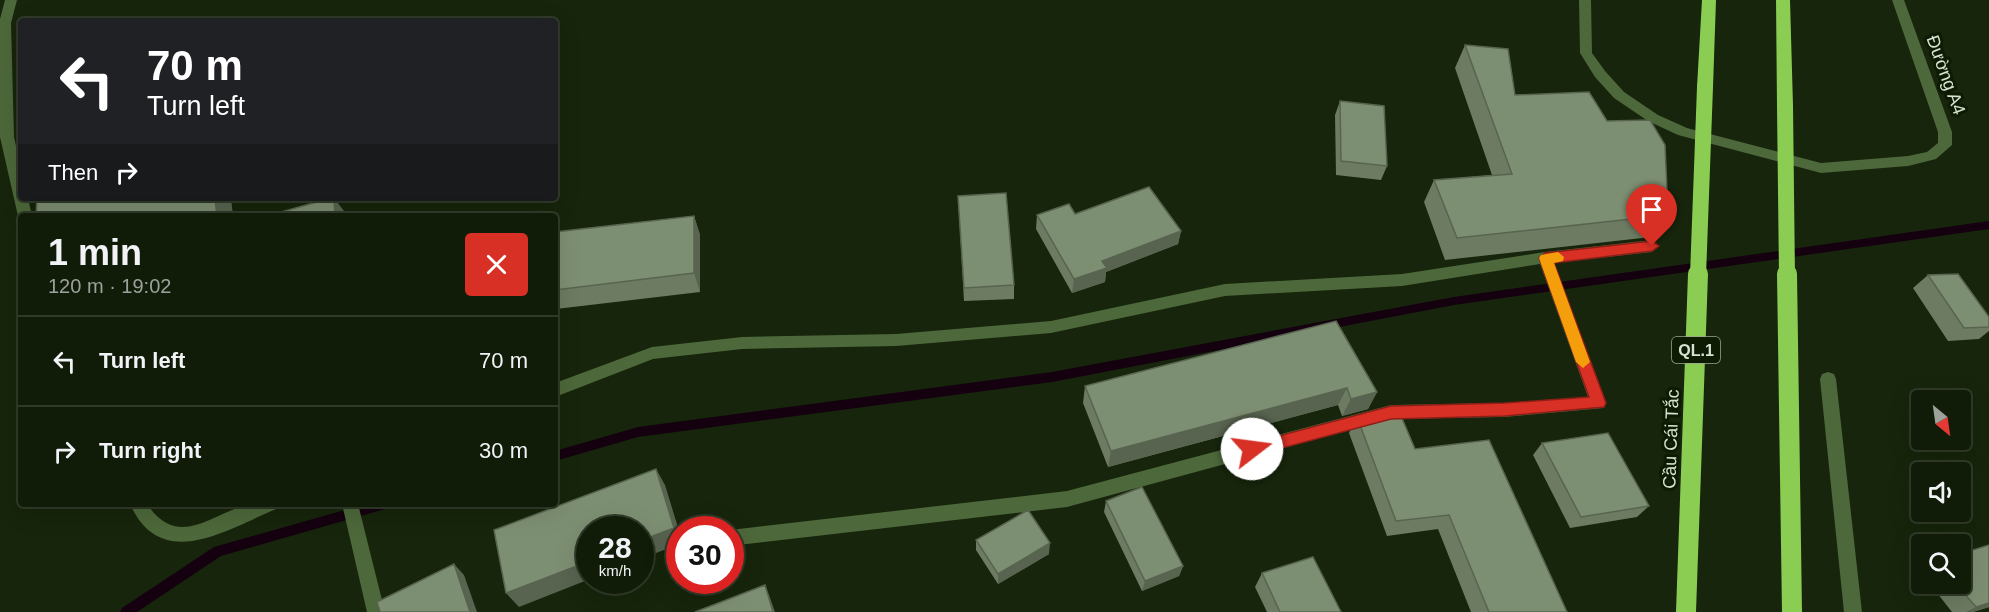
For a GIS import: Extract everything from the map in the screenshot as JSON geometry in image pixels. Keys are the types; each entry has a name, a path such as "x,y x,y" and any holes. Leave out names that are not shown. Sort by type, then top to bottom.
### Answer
{"highway":[{"name":"Cầu Cái Tắc","path":"1686,612 1709,0"},
{"path":"1783,0 1792,612"}],"street":[{"path":"11,0 5,23 7,137 18,184"},
{"name":"Đường A4","path":"1585,0 1586,53 1619,95 1653,118 1683,132 1821,168 1908,161 1931,156 1945,145 1945,132 1898,0"},
{"path":"558,389 652,353 742,343 896,340 1051,327 1225,290 1402,280 1545,258 1652,246"},
{"path":"744,536 1067,499 1391,412 1505,410 1598,403 1545,258"},
{"path":"1828,379 1853,612"},
{"path":"139,507 143,515 167,534 189,534 262,507"},
{"path":"351,507 376,612"}],"building":[{"path":"1465,45 1508,49 1515,95 1589,92 1607,121 1650,120 1665,145 1668,215 1457,238 1434,180 1512,174"},
{"path":"1340,101 1384,106 1387,166 1341,161"},
{"path":"1149,187 1181,231 1102,261 1107,268 1074,279 1037,215 1069,204 1075,214"},
{"path":"1006,193 1014,285 964,288 958,196"},
{"path":"37,201 215,201 217,213 36,213"},
{"path":"320,201 334,201 335,213 278,213"},
{"path":"694,216 694,273 558,290 558,232"},
{"path":"1958,274 1989,317 1989,327 1964,328 1928,275"},
{"path":"1336,321 1377,392 1351,399 1347,388 1111,451 1085,386"},
{"path":"1387,409 1391,417 1401,416 1415,449 1489,440 1567,612 1489,612 1449,515 1396,521 1357,417"},
{"path":"1608,433 1649,506 1581,517 1542,443"},
{"path":"656,469 670,516 666,516 666,531 654,536 654,516 576,516 576,566 506,593 494,530"},
{"path":"1142,487 1183,566 1145,581 1106,501"},
{"path":"1028,510 1050,543 998,574 976,540"},
{"path":"1989,545 1989,603 1976,607 1965,594 1971,594 1971,551"},
{"path":"1313,557 1341,612 1280,612 1262,573"},
{"path":"454,564 470,612 380,612 377,602"},
{"path":"765,585 773,612 695,612 744,594"}],"waterway":[{"path":"558,455 638,432 1052,377 1454,301 1989,225"},
{"path":"126,612 218,551 374,507"}],"slow traffic":[{"path":"1558,257 1545,258 1583,362"}],"route":[{"path":"1252,449 1391,412 1505,410 1598,403 1545,258 1620,252 1652,246"}]}
